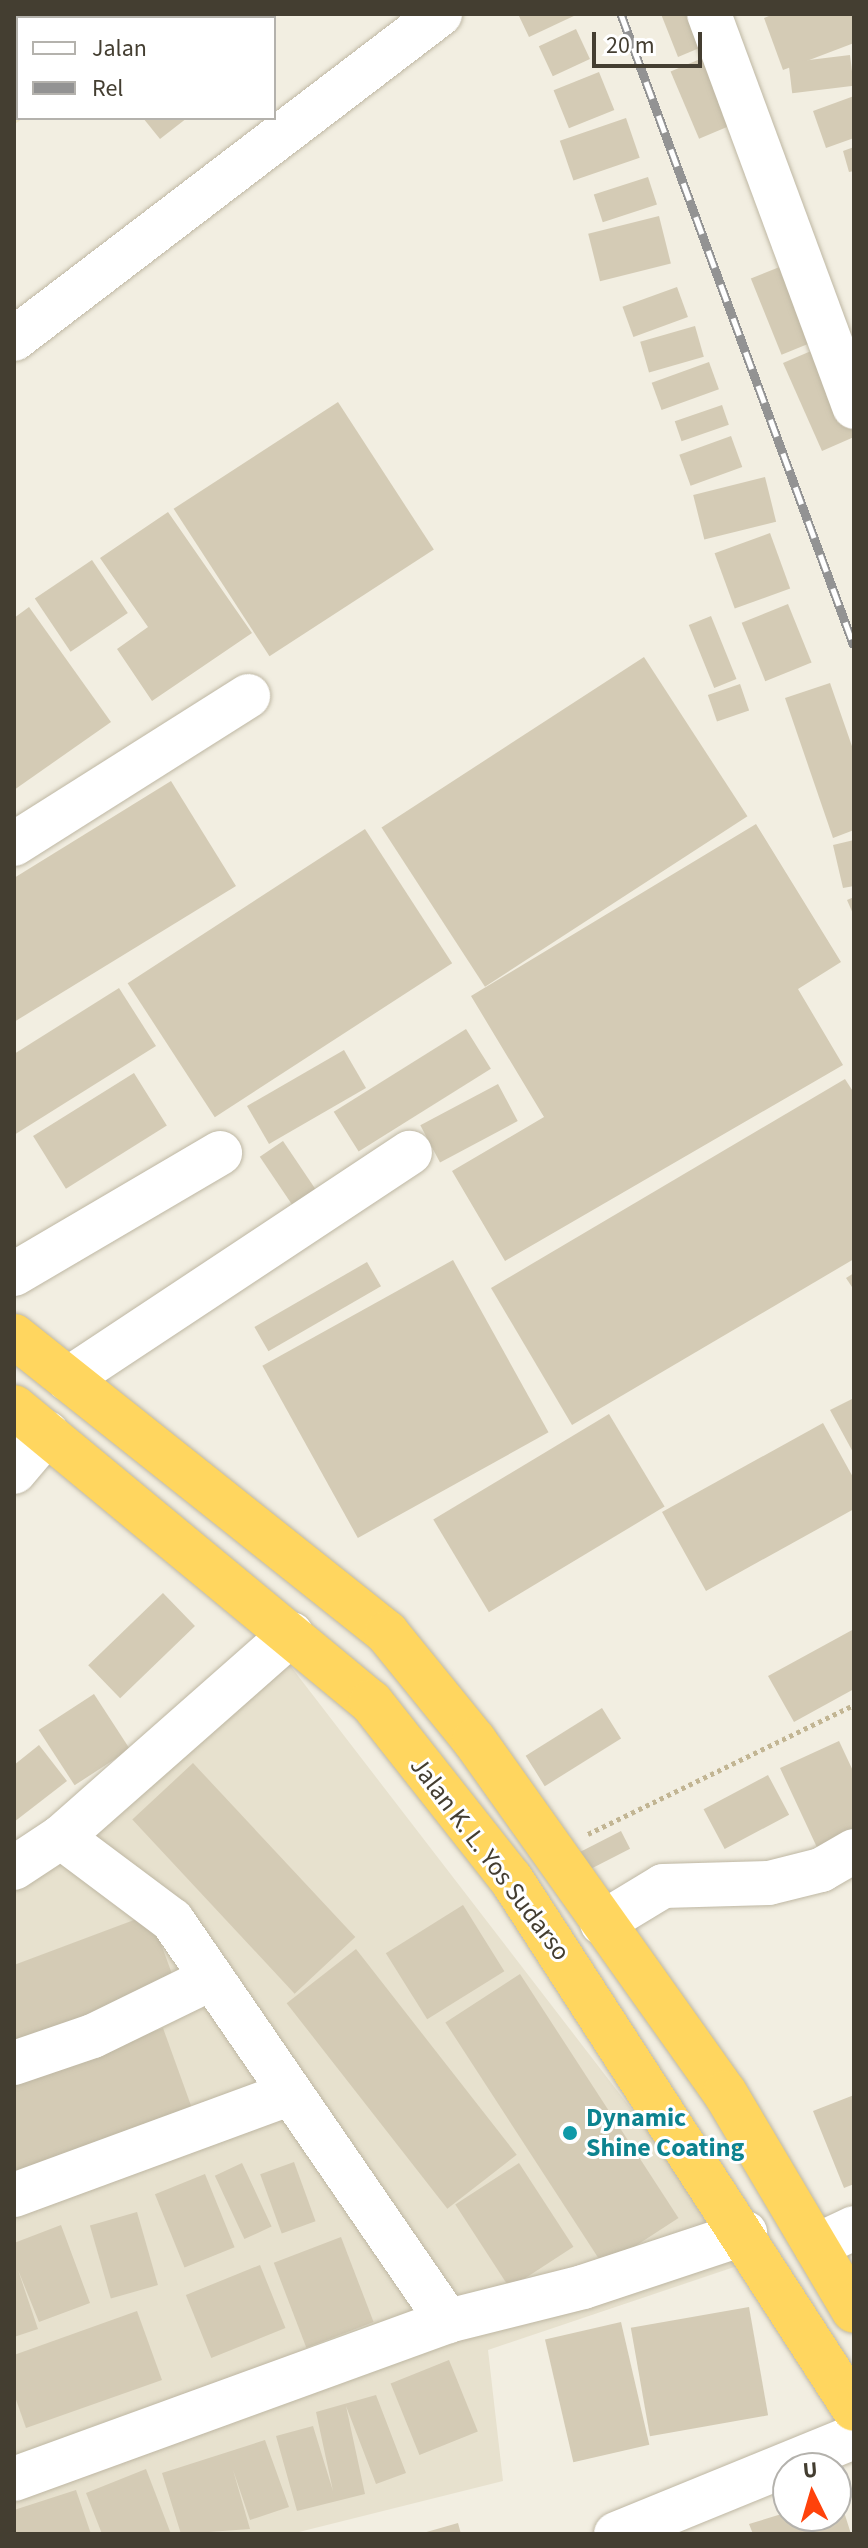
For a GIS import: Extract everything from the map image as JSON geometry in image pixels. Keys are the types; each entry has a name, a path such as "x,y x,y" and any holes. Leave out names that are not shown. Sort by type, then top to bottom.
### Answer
{"highway":[{"name":"Jalan K. L. Yos Sudarso","path":"14,1336 387,1633 474,1740 725,2093 835,2237 854,2311"},
{"name":"Jalan K. L. Yos Sudarso","path":"30,1420 371,1702 511,1879 745,2233 854,2409"}],"street":[{"path":"14,339 440,14"},
{"path":"709,14 854,407"},
{"path":"14,844 248,696"},
{"path":"14,1274 220,1153"},
{"path":"68,1379 410,1153"},
{"path":"14,1472 30,1420"},
{"path":"14,1868 61,1837 291,1634"},
{"path":"61,1837 172,1920 286,2095 448,2321"},
{"path":"602,1923 663,1886 769,1883 821,1870 854,1851"},
{"path":"14,2063 93,2036 212,1978"},
{"path":"14,2195 286,2095"},
{"path":"14,2479 448,2321 583,2287 745,2233"},
{"path":"616,2534 854,2437"}],"path":[{"path":"580,1838 854,1705"}],"shaded area":[{"path":"14,14 122,14 124,16 16,16 16,120 20,120 14,125"},
{"path":"272,1642 749,2262 488,2350 503,2481 291,2534 14,2534 14,1849"}],"building":[{"path":"518,14 578,14 529,37"},
{"path":"661,14 697,14 709,44 678,57"},
{"path":"774,14 853,14 854,43 783,70 764,18"},
{"path":"14,17 16,17 14,115"},
{"path":"576,29 590,59 553,76 539,46"},
{"path":"712,54 741,121 699,139 671,72"},
{"path":"850,55 854,86 792,93 788,63"},
{"path":"599,72 614,110 569,128 554,90"},
{"path":"854,96 854,138 826,148 813,111"},
{"path":"626,118 640,158 573,181 560,141"},
{"path":"145,120 184,120 160,139"},
{"path":"854,147 854,171 849,172 843,151"},
{"path":"648,177 657,205 603,222 594,195"},
{"path":"659,216 671,264 600,281 588,234"},
{"path":"787,264 818,340 782,355 751,279"},
{"path":"677,287 688,317 633,337 622,307"},
{"path":"695,326 704,357 649,372 640,342"},
{"path":"818,348 854,429 854,437 822,451 783,363"},
{"path":"709,362 719,389 662,410 652,383"},
{"path":"338,402 434,550 269,656 174,509"},
{"path":"722,405 729,425 682,441 675,421"},
{"path":"731,436 742,467 691,486 679,455"},
{"path":"765,477 776,522 704,540 693,495"},
{"path":"168,512 252,633 152,701 117,649 148,627 100,558"},
{"path":"770,533 790,588 735,609 715,553"},
{"path":"92,560 128,613 71,652 35,599"},
{"path":"788,604 812,662 765,681 742,623"},
{"path":"29,607 111,722 14,790 14,618"},
{"path":"711,616 736,679 714,688 689,625"},
{"path":"644,657 747,816 485,987 381,827"},
{"path":"830,683 854,752 854,830 833,838 785,698"},
{"path":"740,684 749,710 717,722 708,695"},
{"path":"171,781 236,886 14,1022 14,878"},
{"path":"756,824 841,962 798,989 843,1065 505,1261 452,1171 544,1117 471,996"},
{"path":"365,829 452,963 215,1117 128,983"},
{"path":"854,840 854,886 843,888 833,845"},
{"path":"854,897 854,916 847,900"},
{"path":"119,988 156,1046 14,1135 14,1054"},
{"path":"466,1029 491,1069 359,1152 334,1112"},
{"path":"344,1050 366,1088 269,1144 247,1106"},
{"path":"134,1073 167,1126 66,1189 33,1136"},
{"path":"845,1079 854,1093 854,1259 572,1425 491,1288"},
{"path":"498,1084 518,1121 440,1162 420,1125"},
{"path":"283,1141 318,1193 295,1209 260,1157"},
{"path":"453,1260 549,1432 358,1538 262,1366"},
{"path":"367,1262 381,1286 268,1351 254,1327"},
{"path":"854,1273 854,1290 846,1278"},
{"path":"854,1398 854,1454 830,1410"},
{"path":"609,1414 665,1507 489,1612 433,1520"},
{"path":"823,1423 854,1479 854,1509 706,1591 662,1512"},
{"path":"163,1593 195,1626 120,1698 88,1665"},
{"path":"854,1629 854,1689 794,1722 768,1676"},
{"path":"94,1694 130,1749 75,1785 39,1730"},
{"path":"602,1708 621,1739 545,1786 526,1756"},
{"path":"839,1741 854,1773 854,1840 821,1856 780,1768"},
{"path":"39,1745 67,1781 14,1822 14,1765"},
{"path":"193,1763 355,1937 295,1994 132,1820"},
{"path":"768,1775 789,1815 725,1849 704,1809"},
{"path":"621,1831 630,1849 589,1870 580,1852"},
{"path":"463,1905 504,1971 427,2019 386,1953"},
{"path":"150,1914 175,1982 14,2043 14,1965"},
{"path":"356,1949 517,2155 447,2209 287,2003"},
{"path":"520,1974 678,2218 604,2267 445,2022"},
{"path":"163,2028 193,2111 14,2174 14,2082"},
{"path":"854,2095 854,2184 844,2188 813,2111"},
{"path":"294,2162 316,2221 282,2234 260,2174"},
{"path":"242,2163 272,2226 244,2239 215,2176"},
{"path":"519,2163 573,2247 510,2288 455,2204"},
{"path":"205,2174 235,2247 185,2267 155,2194"},
{"path":"137,2212 158,2285 111,2299 90,2226"},
{"path":"61,2225 90,2303 39,2322 18,2270 38,2329 14,2337 14,2243"},
{"path":"341,2237 374,2322 306,2348 274,2263"},
{"path":"260,2265 285,2328 211,2358 186,2295"},
{"path":"749,2307 768,2415 650,2436 631,2328"},
{"path":"137,2311 162,2380 26,2428 14,2394 14,2355"},
{"path":"621,2322 649,2445 573,2462 545,2340"},
{"path":"449,2360 478,2431 419,2455 391,2384"},
{"path":"376,2395 406,2473 376,2484 346,2406 365,2494 297,2511 276,2436 313,2426 333,2491 316,2412"},
{"path":"265,2440 289,2507 250,2520 233,2470 250,2529 181,2534 162,2473"},
{"path":"146,2469 171,2534 102,2534 86,2493"},
{"path":"76,2490 91,2534 16,2534 14,2510"},
{"path":"772,2517 772,2532 851,2534 753,2534 749,2524"},
{"path":"458,2523 461,2534 423,2534 423,2533"}],"railway":[{"path":"621,14 854,646"}],"place":[{"name":"Dynamic Shine Coating","path":"570,2133"}]}
